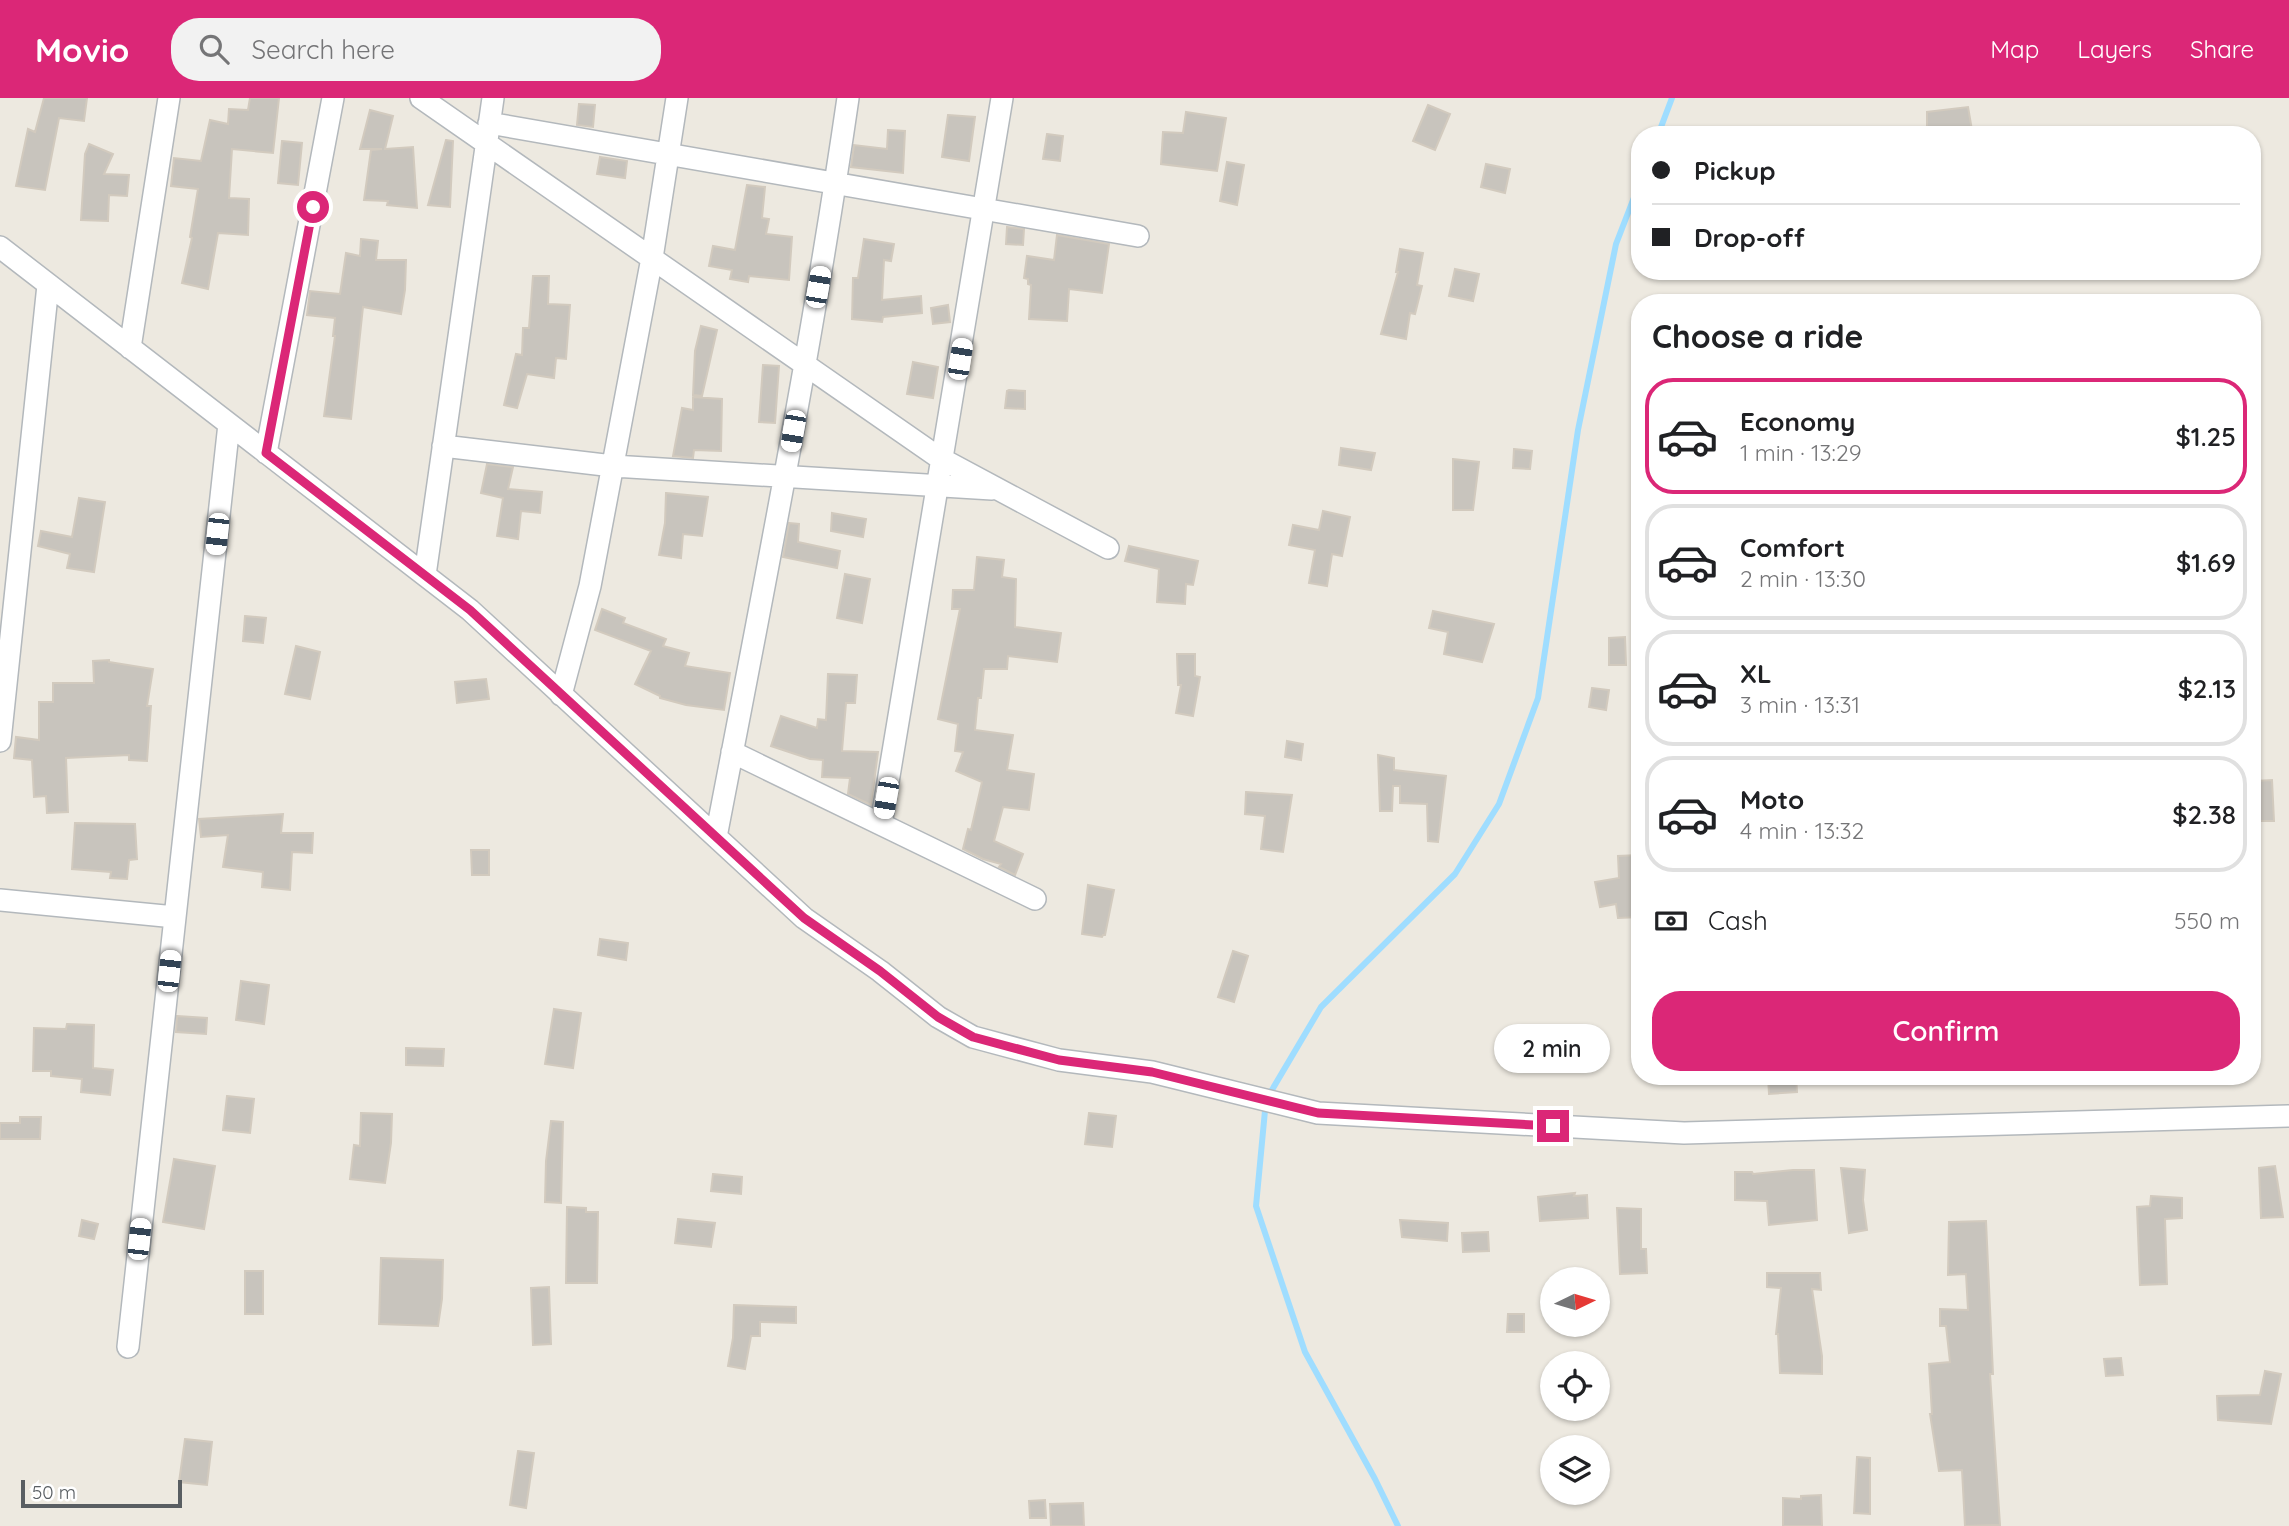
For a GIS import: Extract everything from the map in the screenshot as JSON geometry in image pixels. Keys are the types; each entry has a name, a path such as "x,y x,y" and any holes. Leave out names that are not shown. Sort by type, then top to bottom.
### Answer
{"street":[{"path":"130,348 169,98"},
{"path":"266,453 333,98"},
{"path":"421,98 487,134 652,258 943,460 1108,548"},
{"path":"425,575 493,98"},
{"path":"561,695 590,586 652,258 677,98"},
{"path":"716,837 785,476 849,98"},
{"path":"881,824 1002,98"},
{"path":"487,134 668,155 1138,236"},
{"path":"0,247 470,610 804,918 880,971 938,1017 973,1037 1059,1060 1152,1072 1318,1113 1684,1133 2289,1116"},
{"path":"0,740 48,285"},
{"path":"128,1347 229,424"},
{"path":"443,446 613,466 1000,489"},
{"path":"732,752 1035,899"},
{"path":"0,900 175,917"}],"building":[{"path":"44,98 87,98 84,121 59,118 45,190 16,186 28,129 35,132"},
{"path":"250,98 279,98 273,153 232,149 229,198 249,199 248,235 218,233 208,289 182,283 192,238 190,237 198,189 171,186 174,158 201,161 210,120 228,124 229,109 248,110"},
{"path":"579,104 595,105 593,127 577,125"},
{"path":"1428,105 1450,114 1435,150 1413,141"},
{"path":"1968,107 1971,126 1927,126 1927,112"},
{"path":"370,110 393,116 385,149 413,147 417,208 387,205 388,201 364,200 371,150 382,149 360,149"},
{"path":"1186,112 1226,118 1217,171 1161,164 1163,132 1183,133"},
{"path":"948,115 975,117 969,161 942,157"},
{"path":"888,130 905,131 903,173 851,167 854,145 887,149"},
{"path":"1047,134 1063,136 1060,161 1043,159"},
{"path":"446,140 453,141 450,207 428,205"},
{"path":"282,141 302,143 298,185 278,183"},
{"path":"89,144 113,154 104,174 129,175 127,196 109,195 108,221 81,220 85,154"},
{"path":"600,157 627,161 625,178 597,174"},
{"path":"1227,162 1244,165 1237,205 1220,201"},
{"path":"1486,164 1510,169 1505,193 1481,187"},
{"path":"747,185 765,187 762,218 769,219 766,234 792,237 789,280 749,276 748,282 730,279 732,270 709,266 713,246 735,250"},
{"path":"1007,227 1024,229 1023,245 1006,244"},
{"path":"1057,235 1109,244 1102,293 1069,289 1067,321 1029,319 1031,285 1028,284 1028,279 1024,278 1027,256 1054,260"},
{"path":"361,239 378,241 376,260 406,260 401,314 363,307 351,419 324,416 335,318 307,315 310,291 340,294 346,253 360,256"},
{"path":"864,239 894,244 891,261 884,260 882,300 921,296 922,313 883,317 882,322 852,319 853,278 858,278"},
{"path":"1400,249 1423,253 1417,285 1422,286 1415,314 1410,313 1406,339 1381,334 1398,272"},
{"path":"1455,269 1479,274 1473,301 1449,296"},
{"path":"533,276 549,276 548,304 570,305 566,359 556,358 554,378 527,374 517,408 504,405 516,354 522,355 523,328 529,328"},
{"path":"948,305 950,322 933,324 931,308"},
{"path":"701,326 717,330 702,396 693,395 695,351"},
{"path":"913,362 938,367 933,398 907,394"},
{"path":"763,365 779,366 775,423 759,422"},
{"path":"1009,390 1025,391 1025,409 1005,408"},
{"path":"693,397 722,399 721,451 694,450 693,458 673,456 682,408 693,410"},
{"path":"1341,448 1375,453 1371,470 1339,465"},
{"path":"1514,449 1532,451 1530,469 1513,468"},
{"path":"1453,459 1479,462 1473,510 1453,510"},
{"path":"487,464 513,467 508,489 542,492 540,513 521,511 518,539 497,536 503,498 481,493"},
{"path":"666,493 708,497 702,536 683,534 681,558 659,555 665,523"},
{"path":"79,498 105,502 94,572 67,568 70,554 38,546 41,531 72,537"},
{"path":"1323,511 1350,517 1342,556 1332,554 1327,586 1309,583 1315,550 1289,545 1293,525 1319,530"},
{"path":"832,513 866,519 863,537 831,531"},
{"path":"789,523 799,524 798,542 840,551 837,568 783,557"},
{"path":"1129,546 1198,561 1193,585 1186,584 1185,604 1157,602 1159,569 1125,561"},
{"path":"977,557 1004,560 1002,577 1016,579 1015,627 1061,633 1057,662 1008,656 1007,669 984,669 981,698 978,698 975,730 1013,735 1007,770 1034,774 1029,810 1003,807 994,841 1023,854 1015,875 999,867 1001,864 963,849 968,829 971,830 982,782 956,771 963,752 955,751 958,724 938,719 960,609 952,609 953,590 974,590"},
{"path":"845,574 870,579 862,623 837,618"},
{"path":"602,609 625,618 623,623 666,639 663,646 689,653 685,666 730,673 724,710 660,698 635,684 651,651 595,630"},
{"path":"1433,611 1494,624 1482,662 1444,654 1448,632 1429,628"},
{"path":"245,616 266,618 263,643 243,641"},
{"path":"1625,637 1626,665 1609,665 1609,638"},
{"path":"296,646 320,652 310,699 285,694"},
{"path":"1177,654 1195,654 1195,676 1200,677 1193,716 1176,713 1181,685 1178,685"},
{"path":"109,660 153,669 147,706 151,706 147,761 129,760 129,755 66,758 68,812 47,813 46,796 34,797 32,760 14,758 16,737 39,740 39,702 53,702 53,683 94,683 93,661"},
{"path":"828,674 857,675 855,703 846,703 842,751 878,752 871,805 848,794 850,778 822,777 823,760 810,759 771,746 781,716 817,728 818,719 826,720"},
{"path":"486,679 489,699 457,703 455,682"},
{"path":"1592,688 1609,690 1606,710 1589,707"},
{"path":"1287,741 1303,744 1301,760 1285,757"},
{"path":"1378,755 1394,758 1394,770 1446,776 1438,842 1428,841 1427,804 1400,803 1400,786 1393,786 1392,811 1380,811"},
{"path":"2272,780 2274,821 2261,821 2261,781"},
{"path":"1246,792 1292,795 1283,852 1261,849 1265,816 1245,814"},
{"path":"283,814 281,833 313,833 312,853 292,852 290,890 262,887 263,872 223,867 228,835 201,837 199,819"},
{"path":"75,823 135,824 137,859 129,860 127,879 110,878 111,872 72,869"},
{"path":"471,850 489,850 489,875 472,875"},
{"path":"1631,855 1631,917 1618,918 1616,904 1600,907 1595,882 1619,878 1618,856"},
{"path":"1088,885 1114,890 1105,935 1102,937 1082,934"},
{"path":"600,939 628,943 626,960 598,955"},
{"path":"1233,951 1248,956 1234,1002 1218,997"},
{"path":"241,981 269,985 264,1024 236,1020"},
{"path":"554,1009 581,1013 573,1068 545,1064"},
{"path":"177,1016 207,1018 206,1034 176,1032"},
{"path":"67,1024 94,1025 93,1068 113,1070 110,1095 81,1092 82,1079 51,1076 51,1071 33,1071 34,1028 66,1029"},
{"path":"406,1048 444,1049 443,1066 406,1065"},
{"path":"1768,1085 1797,1085 1797,1092 1769,1094"},
{"path":"227,1096 254,1099 250,1133 223,1130"},
{"path":"361,1113 392,1114 385,1183 350,1179 354,1145 360,1146"},
{"path":"1089,1113 1116,1116 1112,1147 1085,1144"},
{"path":"20,1117 41,1117 40,1139 0,1139 0,1123 20,1123"},
{"path":"551,1121 563,1122 561,1203 545,1202"},
{"path":"174,1159 215,1166 204,1229 163,1222"},
{"path":"2275,1166 2283,1217 2261,1218 2259,1168"},
{"path":"1841,1168 1865,1170 1863,1200 1867,1230 1849,1233"},
{"path":"1814,1170 1817,1220 1769,1225 1767,1201 1735,1200 1735,1172 1753,1174"},
{"path":"713,1174 742,1177 741,1194 711,1191"},
{"path":"1575,1193 1574,1196 1587,1195 1588,1218 1540,1221 1538,1197"},
{"path":"2151,1196 2182,1198 2182,1218 2165,1219 2167,1284 2140,1285 2137,1207 2150,1206"},
{"path":"567,1207 598,1212 597,1283 566,1283"},
{"path":"1617,1208 1641,1209 1641,1249 1646,1249 1647,1273 1620,1274"},
{"path":"678,1219 715,1223 711,1247 675,1243"},
{"path":"82,1220 98,1224 94,1239 79,1236"},
{"path":"1400,1220 1448,1223 1447,1241 1402,1237"},
{"path":"1986,1221 1993,1374 1990,1374 2000,1525 1965,1526 1962,1470 1939,1471 1930,1414 1929,1364 1950,1362 1946,1326 1940,1326 1940,1309 1968,1310 1966,1274 1948,1275 1949,1222"},
{"path":"1488,1232 1489,1251 1463,1252 1462,1233"},
{"path":"381,1258 443,1260 438,1326 379,1324"},
{"path":"245,1271 263,1271 263,1314 245,1314"},
{"path":"1767,1273 1820,1273 1821,1290 1812,1289 1822,1356 1822,1374 1780,1373 1776,1334 1781,1288 1767,1287"},
{"path":"549,1287 551,1344 533,1345 531,1288"},
{"path":"734,1305 796,1307 796,1323 760,1322 760,1336 751,1336 745,1369 728,1366 733,1338"},
{"path":"1508,1314 1524,1314 1524,1332 1507,1332"},
{"path":"2121,1358 2123,1375 2106,1376 2104,1359"},
{"path":"2265,1371 2281,1374 2271,1424 2218,1420 2217,1396 2260,1395"},
{"path":"185,1439 212,1442 207,1485 179,1482"},
{"path":"518,1451 534,1453 526,1508 510,1505"},
{"path":"1857,1457 1870,1458 1870,1514 1854,1513"},
{"path":"1821,1495 1822,1526 1783,1526 1783,1498 1801,1499 1801,1496"},
{"path":"1045,1500 1046,1518 1030,1518 1029,1501"},
{"path":"1083,1503 1084,1526 1051,1526 1050,1504"}],"waterway":[{"path":"1661,126 1672,98"},
{"path":"1398,1526 1305,1352 1256,1206 1266,1100 1321,1007 1455,874 1499,804 1538,698 1578,430 1616,244 1631,205"}],"route":[{"path":"313,207 266,453 470,610 804,918 880,971 938,1017 973,1037 1059,1060 1152,1072 1318,1113 1553,1126"}]}
